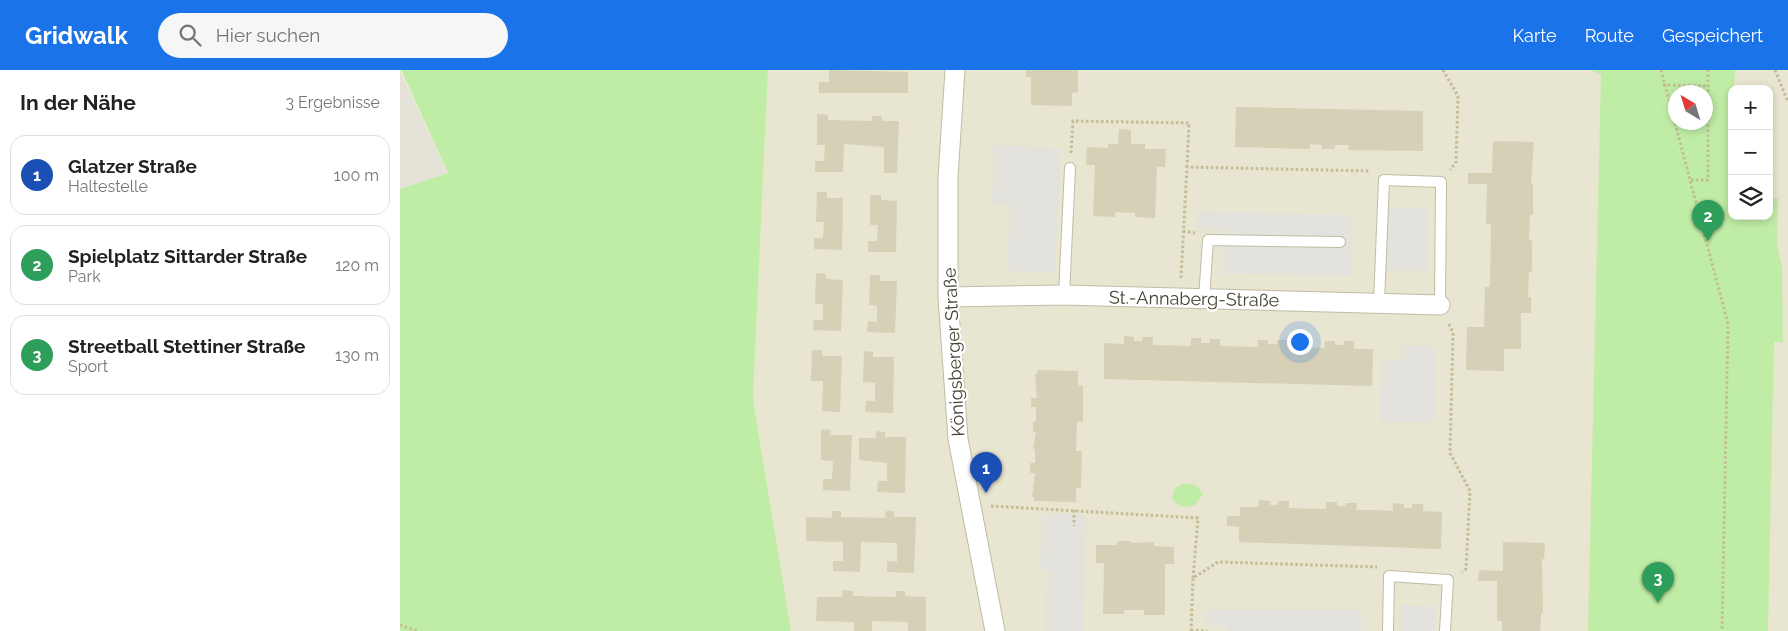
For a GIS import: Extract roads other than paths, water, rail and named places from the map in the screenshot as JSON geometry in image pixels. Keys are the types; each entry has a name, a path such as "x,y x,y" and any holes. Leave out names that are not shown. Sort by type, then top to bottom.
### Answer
{"street":[{"name":"Königsberger Straße","path":"955,70 948,177 948,297 958,439 995,631"},
{"name":"St.-Annaberg-Straße","path":"948,297 1064,296 1179,298 1440,306"}],"lane":[{"path":"1064,296 1070,168"},
{"path":"1380,303 1384,180 1441,182 1440,306"},
{"path":"1204,299 1208,240 1340,242"},
{"path":"1388,631 1389,576 1448,580 1445,631"}],"place":[{"name":"Spielplatz Sittarder Straße","path":"1708,241"},
{"name":"Glatzer Straße","path":"986,493"},
{"name":"Streetball Stettiner Straße","path":"1658,603"}]}
